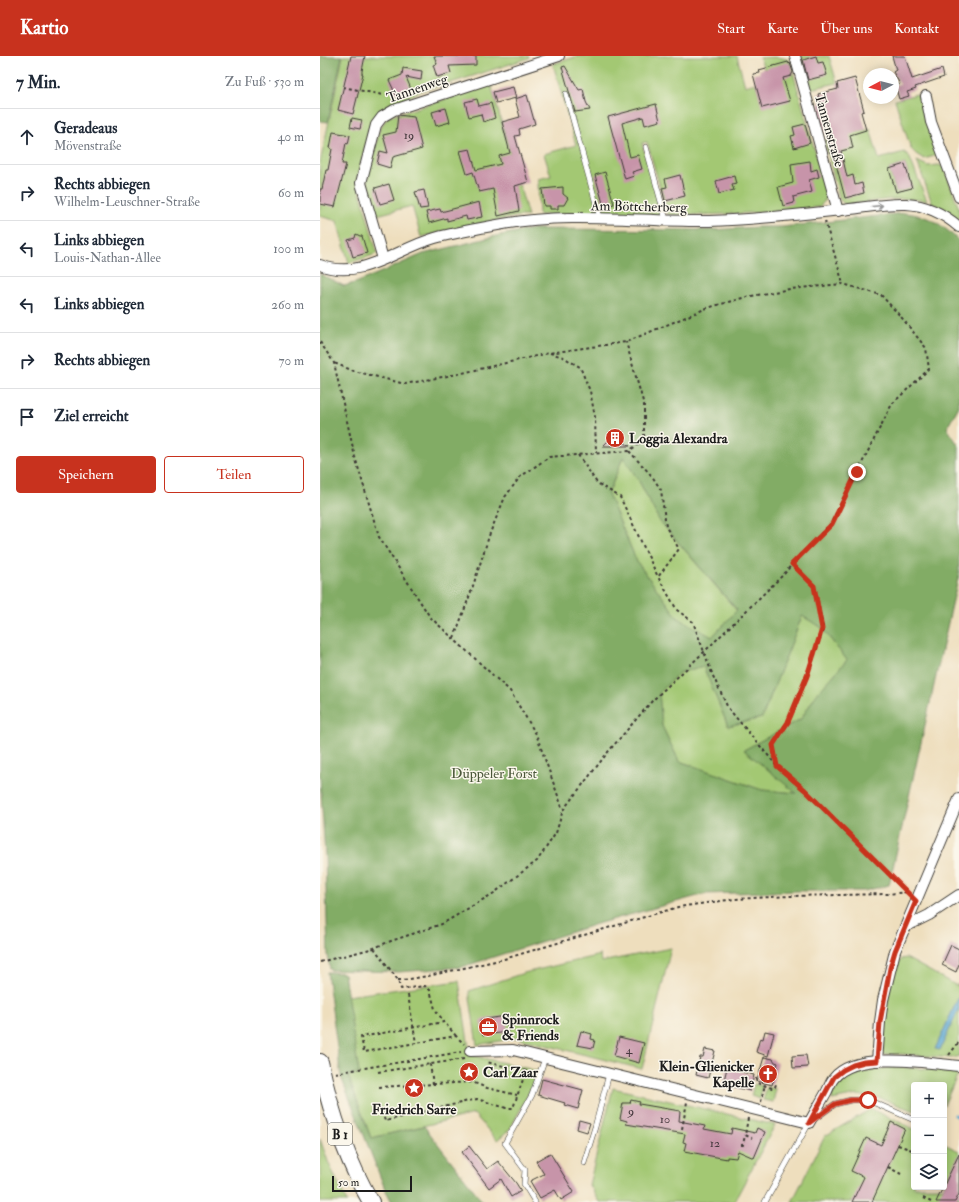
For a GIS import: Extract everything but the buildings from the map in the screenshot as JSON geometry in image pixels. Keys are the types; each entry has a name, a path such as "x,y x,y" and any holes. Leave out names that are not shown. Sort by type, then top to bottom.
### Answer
{"main road":[{"name":"B 1","path":"321,1068 331,1106 342,1138 371,1202"}],"street":[{"name":"Tannenweg","path":"383,259 361,183 374,130 378,121 386,114 394,110 559,56"},
{"name":"Tannenstraße","path":"795,56 838,211"},
{"path":"926,96 930,122 959,197"},
{"name":"Am Böttcherberg","path":"320,264 336,269 353,269 369,266 434,238 529,220 601,219 709,221 773,218 893,205 914,205 929,208 941,214 951,220 959,228"},
{"path":"877,1061 880,1022 887,983 895,951 959,798"},
{"path":"905,927 929,915 959,895"},
{"path":"470,1054 513,1050 809,1123 834,1077 853,1065 864,1062 896,1061 959,1066"}],"lane":[{"path":"566,94 601,219"},
{"path":"646,147 666,220"},
{"path":"535,1202 524,1184 525,1170 505,1143 532,1095 545,1058"},
{"path":"584,1163 596,1127 609,1074"},
{"path":"765,1202 809,1123 835,1104 851,1100 868,1100 911,1119"}],"path":[{"path":"343,86 383,95"},
{"path":"823,212 842,284"},
{"path":"320,962 374,948 442,924 494,893 536,860 556,833 563,810 608,752 652,701 786,573 792,564 832,524 892,404 929,369 926,348 881,295 842,284 790,289 746,297 707,308 626,342 549,353 458,374 405,384 354,371 334,363"},
{"path":"320,342 334,363 355,457 379,537 430,617 510,691 536,734 563,810"},
{"path":"454,638 490,533 505,497 520,477 550,457 629,451 644,440 644,405 626,342"},
{"path":"549,353 563,357 580,367 590,391 596,417 596,454"},
{"path":"629,451 652,476 661,490 666,527 679,548 658,577"},
{"path":"578,455 597,483 620,497 641,538 658,577 677,610 693,622 713,676 728,708 777,766 805,790 916,901"},
{"path":"777,766 773,745 788,722 807,676 822,629 814,586 792,564"},
{"path":"398,980 428,976 504,959 678,907 735,899 790,896 888,894 906,891"},
{"path":"374,948 398,980 401,989 425,986 430,990 435,1009 470,1054"},
{"path":"408,995 416,1043"},
{"path":"444,1022 361,1037 364,1052 456,1036"},
{"path":"942,1064 959,1042"},
{"path":"378,1072 430,1064 470,1054"},
{"path":"321,1068 470,1054"},
{"path":"382,1112 385,1121 477,1099 513,1108 526,1071 484,1061"},
{"path":"430,1064 433,1084"},
{"path":"756,1078 757,1083 772,1088 775,1087 776,1084"},
{"path":"379,1087 472,1082 487,1088 518,1095"},
{"path":"758,1111 765,1085"},
{"path":"682,1128 686,1104"},
{"path":"741,1145 743,1145 748,1118"},
{"path":"745,1135 752,1138"},
{"path":"898,1145 911,1150"},
{"path":"888,1167 901,1174"},
{"path":"923,1198 931,1202"}],"green space":[{"path":"320,56 342,56 328,122 320,121"},
{"path":"343,56 529,56 529,58 457,81 423,90 384,109 373,120 370,126 357,181 377,252 376,254 349,263 337,221 320,216 320,163"},
{"path":"579,56 737,56 745,86 762,81 764,69 760,58 772,57 787,59 790,61 827,195 824,202 819,207 781,211 668,215 647,142 642,143 662,215 595,213 539,215 538,179 551,176 544,154 576,145 553,64"},
{"path":"801,56 829,56 837,83 810,89"},
{"path":"491,85 528,216 519,216 457,228 421,237 412,206 377,215 367,181 380,128 388,117"},
{"path":"917,94 938,155 924,159 911,149 896,104 899,104 899,99"},
{"path":"870,129 879,159 904,152 909,156 927,201 898,199 848,205 843,203 840,200 824,140","holes":["905,164 912,187 896,192 889,169"]},
{"path":"917,161 928,166 939,165 944,167 959,209 959,220 948,211 932,203"},
{"name":"Düppeler Forst","path":"904,213 921,216 934,221 941,225 959,241 959,406 947,428 959,446 959,574 889,885 864,891 798,891 705,894 600,923 462,967 399,972 330,970 328,955 325,855 320,777 320,274 344,286 358,282 423,254 496,236 532,229 711,230 782,227","holes":["623,457 639,481 659,520 737,610 712,637 678,618 637,562 608,494","802,616 821,627 847,660 816,695 801,719 744,750 796,793 762,790 679,761 662,726 659,693 679,673 703,666 728,726 762,718"]},
{"path":"623,456 639,481 659,520 737,611 712,637 678,618 637,562 608,494"},
{"path":"802,616 821,627 847,660 816,695 801,719 744,750 797,793 762,790 679,761 662,726 659,693 679,673 703,666 728,726 762,718"},
{"path":"671,948 642,1069 517,1038 477,1045 469,991 524,973 600,955 601,962"},
{"path":"906,958 957,986 959,983 959,1056 952,1058 901,1054 882,1055 889,991 896,968 901,959"},
{"path":"327,972 344,973 359,1073 348,1076 371,1138 424,1126 483,1202 392,1202 385,1189 341,1077"},
{"path":"459,981 470,1055 538,1071 528,1095 510,1129 497,1140 474,1114 371,1138 348,1076 359,1073 347,996"},
{"path":"894,1067 947,1070 955,1073 957,1076 947,1098 947,1082 911,1082 911,1110 880,1098 857,1095 832,1100 832,1095 842,1078 860,1072"},
{"path":"754,1084 763,1086 760,1099 751,1096"},
{"path":"767,1087 776,1089 773,1102 763,1100"},
{"path":"613,1088 775,1125 734,1202 599,1202 589,1185"},
{"path":"871,1109 911,1128 911,1190 947,1190 947,1145 959,1151 959,1202 792,1202 825,1136"},
{"path":"320,1139 329,1164 347,1202 320,1202"}],"water":[{"path":"959,996 959,1009 940,1050 935,1049"}],"waterway":[{"path":"955,1115 959,1117"}],"place":[{"name":"Loggia Alexandra","path":"615,438"},
{"name":"Spinnrock & Friends","path":"488,1027"},
{"name":"Carl Zaar","path":"469,1072"},
{"name":"Klein-Glienicker Kapelle","path":"768,1074"},
{"name":"Friedrich Sarre","path":"414,1088"}],"route":[{"path":"857,472 832,524 792,564 814,586 822,629 807,676 788,722 773,745 777,766 805,790 916,901 895,951 890,968 883,1000 877,1061 853,1065 834,1077 809,1123 835,1104 851,1100 868,1100"}]}
